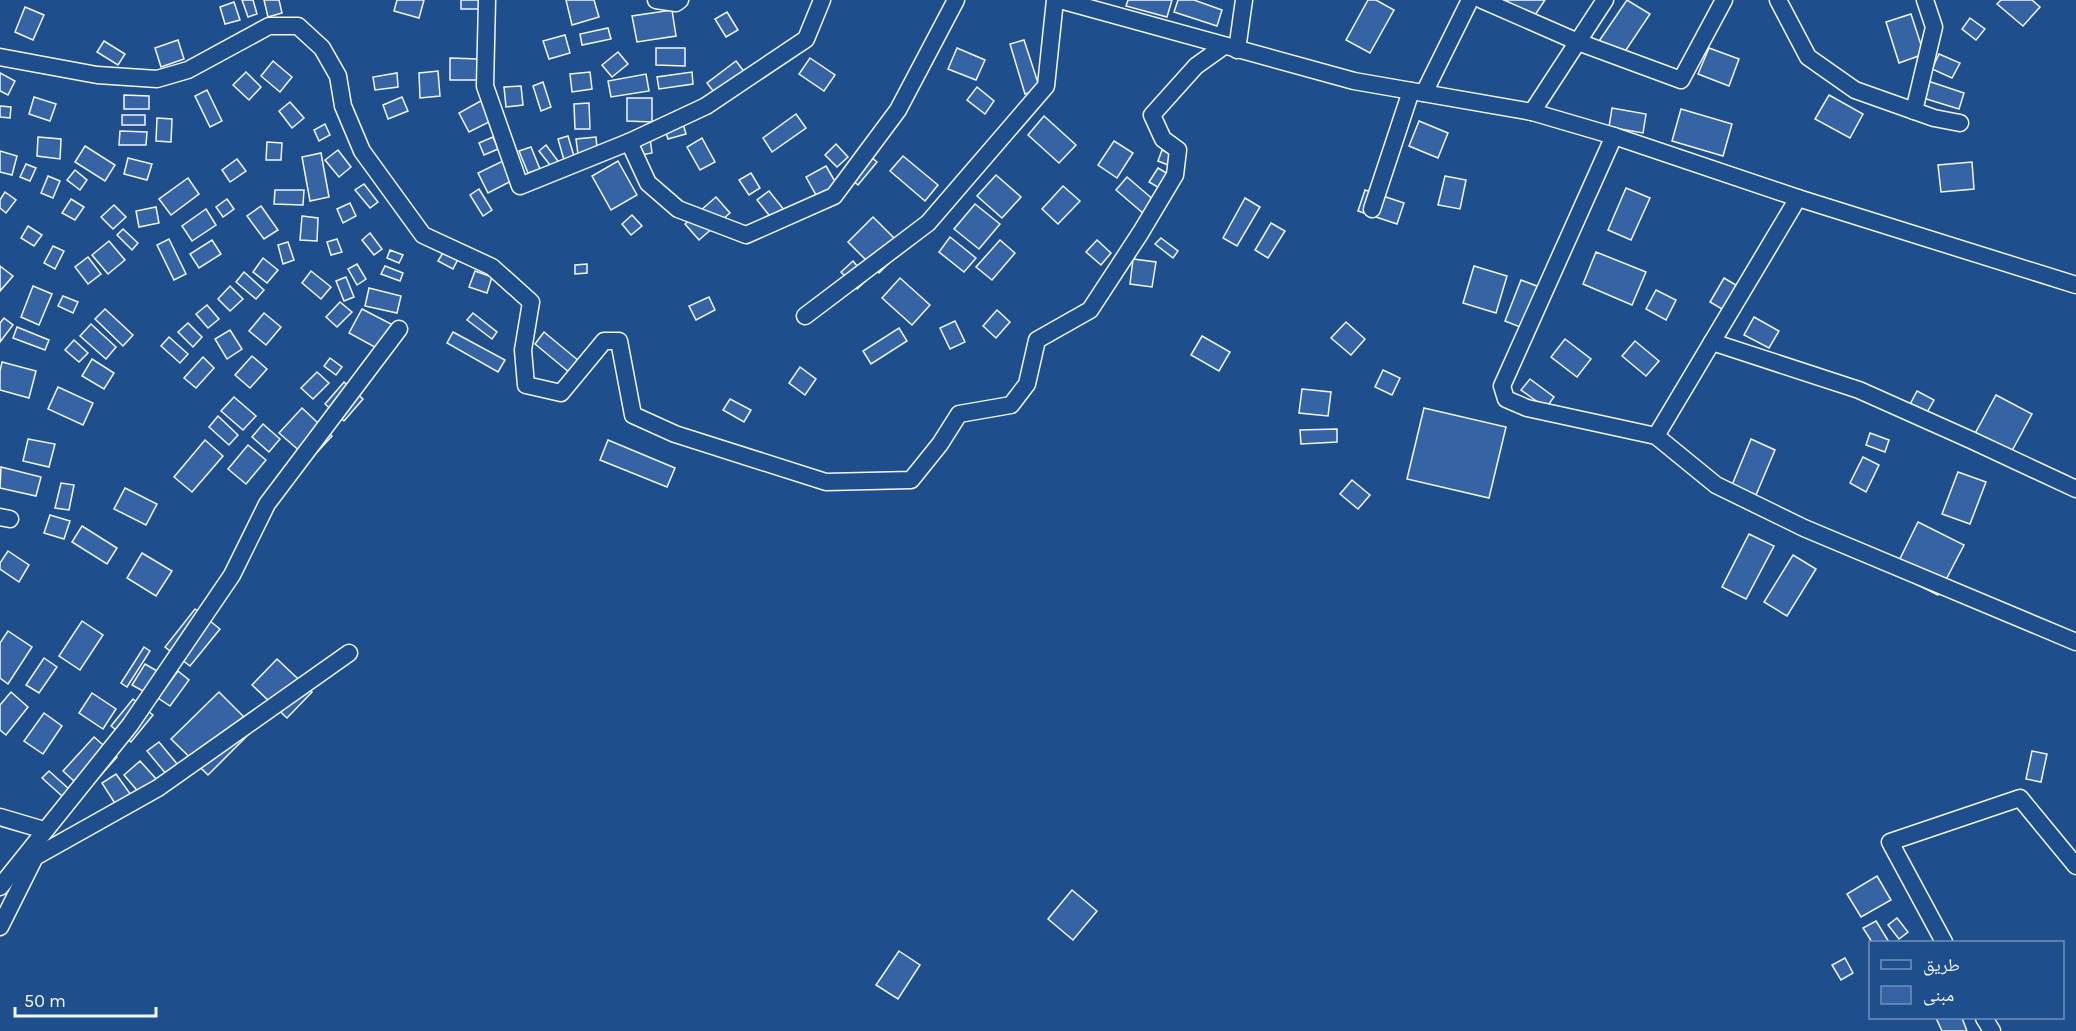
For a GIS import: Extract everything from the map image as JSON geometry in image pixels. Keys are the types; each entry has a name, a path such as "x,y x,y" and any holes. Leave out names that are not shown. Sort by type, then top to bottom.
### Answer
{"street":[{"path":"487,0 485,86 520,186 629,142 706,106 806,39 822,0"},
{"path":"656,0 676,3 680,0"},
{"path":"629,142 648,183 678,209 746,235 834,196 898,110 946,23 956,0"},
{"path":"805,316 928,224 1046,86 1055,0"},
{"path":"1060,0 1354,81 1532,112 1614,136 1798,198 2076,285"},
{"path":"0,57 97,75 157,79 188,70 269,27 298,26 322,48 339,76 343,106 362,151 423,235 492,267 531,302 523,350 526,386 561,393 604,341 619,341 633,415 675,435 826,482 912,480 940,444 959,414 1011,405 1028,384 1037,340 1090,310 1141,232 1174,175 1178,150 1163,139 1152,115 1196,66 1231,48 1244,0"},
{"path":"1372,209 1418,92 1470,0"},
{"path":"1482,0 1578,42 1681,80 1724,0"},
{"path":"1532,112 1605,0"},
{"path":"1778,0 1808,57 1855,90 1934,118 1960,123"},
{"path":"1914,111 1934,27 1925,0"},
{"path":"1614,136 1502,386 1506,399 1527,408 1656,436 1716,485 1804,528 2076,642"},
{"path":"1656,436 1798,198"},
{"path":"0,887 130,725 232,575 267,504 399,329"},
{"path":"1712,342 1858,390 2076,489"},
{"path":"0,927 35,857 158,788 349,653"},
{"path":"1943,941 1890,842 2020,798 2076,866"},
{"path":"0,817 44,830"}],"building":[{"path":"242,0 253,0 257,14 248,17"},
{"path":"264,0 279,0 282,13 268,17"},
{"path":"397,0 424,0 419,18 394,11"},
{"path":"461,0 481,0 481,9 461,9"},
{"path":"566,0 594,0 599,17 572,25"},
{"path":"1128,0 1172,0 1167,17 1126,6"},
{"path":"1178,0 1194,0 1222,10 1217,26 1174,12"},
{"path":"1368,0 1376,0 1394,10 1370,53 1346,40"},
{"path":"1504,0 1545,0 1531,21 1502,3"},
{"path":"1627,0 1650,14 1620,59 1597,44"},
{"path":"2001,0 2032,0 2040,7 2023,26 1997,4"},
{"path":"234,2 240,20 225,24 220,7"},
{"path":"25,7 44,15 33,40 15,32"},
{"path":"672,10 676,36 637,42 632,16"},
{"path":"727,12 738,30 726,37 715,19"},
{"path":"1911,14 1924,54 1899,63 1886,22"},
{"path":"1970,18 1985,29 1976,40 1962,29"},
{"path":"608,28 611,39 582,45 580,34"},
{"path":"565,35 570,53 549,59 543,41"},
{"path":"178,40 184,59 161,67 155,48"},
{"path":"1024,40 1040,89 1025,94 1010,44"},
{"path":"104,41 125,54 118,65 97,52"},
{"path":"656,48 685,48 685,66 656,65"},
{"path":"957,48 985,60 976,80 948,69"},
{"path":"1709,48 1739,59 1729,86 1698,74"},
{"path":"618,52 628,64 612,77 602,65"},
{"path":"1939,54 1960,63 1952,78 1932,69"},
{"path":"450,58 478,59 478,80 450,80"},
{"path":"810,58 835,75 824,91 799,74"},
{"path":"273,61 292,77 280,92 261,76"},
{"path":"736,61 749,78 720,100 707,83"},
{"path":"438,71 440,96 420,98 419,73"},
{"path":"246,72 261,87 249,100 233,85"},
{"path":"590,72 592,89 572,92 570,74"},
{"path":"692,72 693,84 659,89 657,77"},
{"path":"0,73 15,81 8,95 0,91"},
{"path":"397,73 398,87 375,90 373,77"},
{"path":"646,74 649,91 611,97 608,81"},
{"path":"1925,80 1964,93 1959,109 1920,97"},
{"path":"543,82 551,107 541,111 533,86"},
{"path":"521,86 523,105 506,107 504,87"},
{"path":"977,87 994,101 985,114 967,100"},
{"path":"207,90 222,121 210,127 195,96"},
{"path":"124,95 149,96 149,109 124,109"},
{"path":"1829,95 1863,114 1850,138 1815,119"},
{"path":"34,97 56,104 50,121 29,114"},
{"path":"402,97 408,111 388,119 383,105"},
{"path":"486,98 497,118 469,132 459,113"},
{"path":"627,98 652,98 652,122 627,121"},
{"path":"290,102 304,118 292,128 279,111"},
{"path":"589,103 590,129 575,129 574,104"},
{"path":"0,106 11,107 10,118 0,117"},
{"path":"1612,108 1646,114 1643,133 1609,127"},
{"path":"1681,109 1732,124 1723,156 1672,141"},
{"path":"796,114 806,128 772,152 763,138"},
{"path":"122,115 145,115 145,125 122,125"},
{"path":"1044,116 1076,145 1059,163 1028,135"},
{"path":"681,117 686,134 668,139 663,123"},
{"path":"157,118 172,119 171,142 156,141"},
{"path":"1419,121 1448,133 1438,158 1409,146"},
{"path":"325,124 330,135 319,141 314,130"},
{"path":"120,131 147,132 146,145 119,145"},
{"path":"649,131 652,153 636,156 632,134"},
{"path":"568,136 574,156 564,160 558,139"},
{"path":"38,137 61,139 60,159 37,156"},
{"path":"493,137 498,149 484,155 479,143"},
{"path":"596,137 598,159 579,162 576,139"},
{"path":"702,138 715,162 700,170 687,147"},
{"path":"1114,141 1133,153 1117,178 1098,165"},
{"path":"267,142 282,143 281,160 266,160"},
{"path":"836,144 848,157 837,167 825,155"},
{"path":"546,145 561,165 554,170 539,151"},
{"path":"85,146 115,165 105,181 75,162"},
{"path":"531,147 540,169 528,173 519,151"},
{"path":"338,150 351,167 339,177 325,160"},
{"path":"1162,150 1172,155 1168,165 1158,161"},
{"path":"0,151 17,156 12,175 0,172"},
{"path":"864,151 877,162 858,185 845,174"},
{"path":"321,153 329,197 310,201 302,157"},
{"path":"903,156 938,185 925,201 890,171"},
{"path":"128,158 152,164 147,180 124,174"},
{"path":"237,159 246,171 230,182 222,170"},
{"path":"505,160 515,179 488,193 478,173"},
{"path":"618,161 637,195 611,210 592,176"},
{"path":"1972,162 1974,189 1941,192 1938,165"},
{"path":"26,164 36,168 30,181 20,177"},
{"path":"826,166 840,190 820,202 806,177"},
{"path":"1158,168 1170,175 1161,189 1149,182"},
{"path":"75,170 87,180 80,190 67,180"},
{"path":"751,173 760,188 749,195 739,180"},
{"path":"996,175 1021,197 1002,218 977,196"},
{"path":"48,176 60,181 53,198 41,193"},
{"path":"1445,176 1466,180 1460,209 1438,205"},
{"path":"1127,177 1155,201 1144,214 1116,190"},
{"path":"188,178 199,194 171,215 159,199"},
{"path":"364,184 378,202 370,208 355,190"},
{"path":"1063,186 1080,201 1058,224 1042,209"},
{"path":"1626,188 1650,198 1631,240 1608,230"},
{"path":"479,189 492,210 483,216 470,195"},
{"path":"275,190 304,190 303,205 274,204"},
{"path":"1365,190 1404,203 1397,224 1358,211"},
{"path":"769,191 785,211 773,220 757,200"},
{"path":"5,192 16,200 6,213 0,208 0,200"},
{"path":"716,197 730,213 699,240 685,224"},
{"path":"1245,198 1260,207 1237,246 1223,238"},
{"path":"71,199 84,207 75,220 62,213"},
{"path":"227,199 234,209 223,217 216,207"},
{"path":"350,203 356,216 343,223 337,209"},
{"path":"975,204 1000,224 979,249 954,229"},
{"path":"114,205 126,217 113,229 101,217"},
{"path":"261,206 278,230 264,239 247,216"},
{"path":"156,207 159,223 139,227 136,211"},
{"path":"206,209 216,225 192,241 182,226"},
{"path":"632,215 642,226 631,235 622,224"},
{"path":"302,216 318,218 317,241 300,240"},
{"path":"873,217 904,248 879,273 848,242"},
{"path":"1271,223 1285,231 1268,258 1255,250"},
{"path":"28,226 42,235 34,246 21,238"},
{"path":"123,229 138,243 132,250 117,235"},
{"path":"370,233 382,249 374,255 362,240"},
{"path":"950,237 976,258 964,272 939,252"},
{"path":"1161,238 1178,251 1173,258 1155,244"},
{"path":"169,239 186,274 174,280 157,245"},
{"path":"337,239 342,252 331,255 327,242"},
{"path":"212,240 221,254 199,268 190,254"},
{"path":"1000,240 1015,253 992,280 976,267"},
{"path":"1097,240 1111,253 1101,265 1086,252"},
{"path":"109,241 125,260 108,274 92,255"},
{"path":"288,242 294,260 283,264 278,245"},
{"path":"53,246 64,251 55,269 44,263"},
{"path":"390,250 403,255 399,263 387,258"},
{"path":"444,251 458,259 453,269 438,261"},
{"path":"1596,252 1646,272 1632,305 1583,284"},
{"path":"88,257 101,274 88,284 75,267"},
{"path":"263,258 278,270 267,283 253,272"},
{"path":"1133,259 1156,262 1152,287 1130,284"},
{"path":"853,261 868,279 857,289 841,272"},
{"path":"357,264 366,279 357,285 348,269"},
{"path":"587,264 587,273 575,274 575,265"},
{"path":"0,266 13,276 0,291"},
{"path":"385,266 403,273 400,281 381,274"},
{"path":"1474,266 1507,276 1496,313 1463,303"},
{"path":"311,271 331,287 321,299 302,283"},
{"path":"475,271 492,277 487,293 469,287"},
{"path":"244,272 264,290 256,299 236,282"},
{"path":"346,277 354,297 344,301 336,281"},
{"path":"900,278 930,305 912,325 882,298"},
{"path":"1724,278 1746,291 1732,315 1710,302"},
{"path":"1521,280 1550,291 1533,332 1505,321"},
{"path":"33,286 52,294 39,325 21,317"},
{"path":"230,286 243,299 230,311 218,299"},
{"path":"369,288 401,296 397,313 365,306"},
{"path":"1656,290 1676,300 1666,320 1646,309"},
{"path":"63,296 78,302 73,313 58,306"},
{"path":"709,297 715,310 696,320 689,306"},
{"path":"340,302 352,312 337,327 326,317"},
{"path":"207,305 219,319 208,328 196,314"},
{"path":"105,309 133,335 123,346 95,319"},
{"path":"362,309 395,326 382,351 349,333"},
{"path":"997,310 1010,322 996,338 983,326"},
{"path":"264,313 281,327 266,345 249,331"},
{"path":"473,313 497,332 492,339 467,320"},
{"path":"1754,317 1779,331 1769,348 1744,335"},
{"path":"4,318 13,325 0,342 0,323"},
{"path":"955,321 965,342 950,349 940,328"},
{"path":"1346,322 1365,339 1351,355 1331,338"},
{"path":"188,323 202,337 193,347 178,332"},
{"path":"91,324 116,347 106,359 80,336"},
{"path":"17,327 49,340 45,350 13,338"},
{"path":"899,328 907,341 871,364 863,351"},
{"path":"230,330 242,349 227,359 215,339"},
{"path":"453,332 505,360 498,372 447,343"},
{"path":"544,332 579,361 570,373 535,344"},
{"path":"1202,336 1230,352 1219,371 1191,355"},
{"path":"169,337 188,354 180,363 161,346"},
{"path":"1565,339 1591,359 1577,377 1551,357"},
{"path":"74,340 88,353 79,362 65,350"},
{"path":"1635,341 1659,361 1646,376 1622,356"},
{"path":"252,356 267,369 250,388 235,375"},
{"path":"203,357 214,368 196,388 184,378"},
{"path":"330,358 342,367 336,375 324,366"},
{"path":"92,359 114,373 104,389 82,376"},
{"path":"2,362 36,371 29,398 0,390"},
{"path":"800,367 816,379 805,395 789,383"},
{"path":"1383,370 1400,378 1392,395 1375,387"},
{"path":"317,372 329,383 313,399 301,388"},
{"path":"1530,379 1554,397 1546,408 1521,390"},
{"path":"344,382 363,399 344,421 325,404"},
{"path":"58,387 93,403 83,425 48,409"},
{"path":"1302,389 1331,392 1328,416 1299,413"},
{"path":"1917,391 1934,400 1922,421 1906,412"},
{"path":"1996,395 2032,414 2008,458 1972,439"},
{"path":"234,397 256,416 243,430 221,411"},
{"path":"730,399 751,410 744,422 723,410"},
{"path":"302,408 332,436 310,460 279,433"},
{"path":"1424,408 1506,427 1489,498 1407,479"},
{"path":"218,416 238,435 229,445 209,427"},
{"path":"263,424 280,439 269,452 252,437"},
{"path":"1337,429 1337,442 1301,444 1300,430"},
{"path":"1870,433 1889,440 1885,452 1866,445"},
{"path":"28,439 55,444 49,467 23,461"},
{"path":"1751,439 1775,450 1756,495 1732,485"},
{"path":"205,440 223,456 192,492 174,477"},
{"path":"608,440 675,468 667,487 600,460"},
{"path":"248,445 266,460 246,484 228,469"},
{"path":"1863,457 1879,465 1866,492 1850,483"},
{"path":"1,467 41,477 36,496 0,488"},
{"path":"1958,472 1986,482 1970,524 1942,514"},
{"path":"1352,480 1370,495 1358,509 1340,494"},
{"path":"61,483 74,485 69,510 55,508"},
{"path":"125,488 157,504 146,525 114,509"},
{"path":"50,515 70,521 64,539 44,533"},
{"path":"1918,522 1964,545 1938,595 1893,573"},
{"path":"82,526 117,548 107,564 72,542"},
{"path":"1749,534 1774,546 1746,599 1722,587"},
{"path":"8,551 29,565 19,582 0,569 0,563"},
{"path":"142,553 172,571 156,596 127,578"},
{"path":"1793,555 1816,569 1787,616 1764,602"},
{"path":"195,609 220,629 190,666 165,647"},
{"path":"82,621 103,635 80,670 59,656"},
{"path":"8,631 32,647 8,684 0,678 0,643"},
{"path":"144,647 150,651 127,687 121,683"},
{"path":"44,658 57,667 39,693 26,685"},
{"path":"277,659 312,692 287,718 252,685"},
{"path":"145,664 164,675 152,696 132,685"},
{"path":"178,671 189,680 170,706 158,698"},
{"path":"11,692 28,707 6,735 0,730 0,705"},
{"path":"219,692 255,728 208,775 171,739"},
{"path":"92,693 116,709 103,729 79,713"},
{"path":"133,699 153,715 131,742 111,726"},
{"path":"44,713 62,726 43,754 24,741"},
{"path":"94,737 117,757 86,792 63,771"},
{"path":"159,742 178,765 167,775 147,751"},
{"path":"2032,751 2047,754 2041,782 2026,779"},
{"path":"140,761 158,781 141,795 124,775"},
{"path":"49,771 69,789 62,796 42,778"},
{"path":"116,774 131,795 116,805 102,783"},
{"path":"1877,876 1891,900 1861,917 1847,894"},
{"path":"1072,890 1097,911 1073,940 1048,919"},
{"path":"1897,918 1908,932 1899,939 1888,925"},
{"path":"1876,921 1888,941 1871,941 1863,928"},
{"path":"899,951 920,965 898,999 876,985"},
{"path":"1845,958 1853,973 1841,980 1832,965"},
{"path":"1936,1019 1962,1019 1967,1031 1942,1031"}]}
